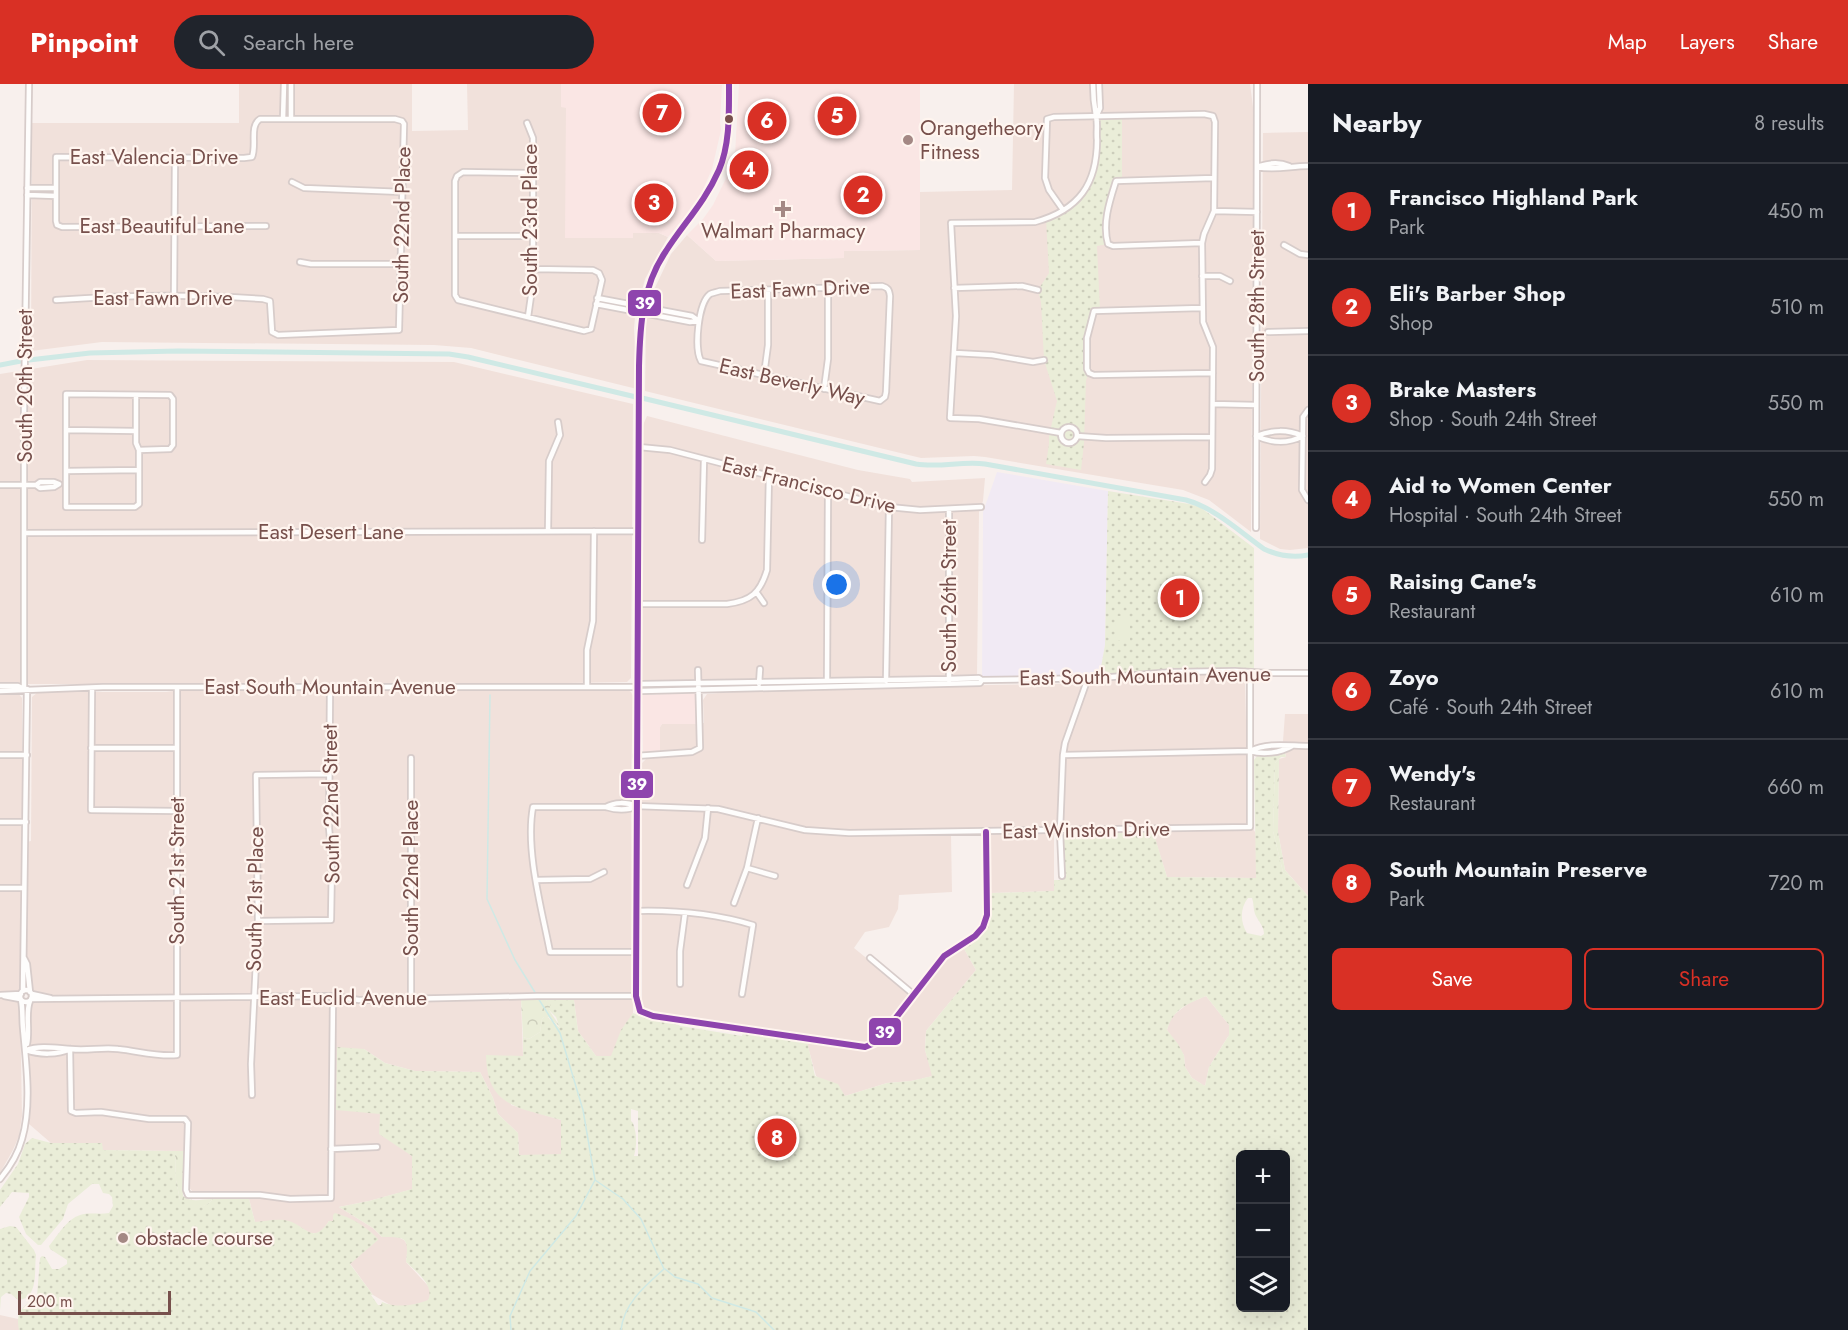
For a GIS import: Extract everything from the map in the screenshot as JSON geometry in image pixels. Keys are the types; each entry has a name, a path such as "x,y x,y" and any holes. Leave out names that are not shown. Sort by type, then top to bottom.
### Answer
{"street":[{"name":"South 20th Street","path":"0,1179 20,1145 24,1127 26,1050 21,996 24,958 27,756 24,485 29,84"},
{"path":"283,119 284,84"},
{"path":"291,84 291,119"},
{"path":"729,84 727,136 719,169 707,195 661,258 649,285 642,313 636,687 636,996 640,1011 653,1016 864,1047 877,1042 945,956 975,936 983,927 987,915 986,832"},
{"path":"1061,433 979,419 950,418 955,354 951,223 1035,222 1063,210 1082,194 1093,175 1097,158 1093,84"},
{"path":"1096,117 1100,108 1099,84"},
{"name":"South 28th Street","path":"1256,528 1257,84"},
{"path":"1063,210 1045,178 1047,119 1204,114 1213,116 1215,122 1214,211 1202,243 1201,308 1203,322 1213,347 1212,469 1205,482"},
{"name":"East Valencia Drive","path":"56,188 56,157 252,157 254,126 260,118 395,119 402,121"},
{"name":"South 22nd Place","path":"272,332 278,335 302,335 399,330 404,124 402,121"},
{"name":"South 23rd Place","path":"527,123 532,138 533,173 533,269 528,317"},
{"path":"174,295 175,158"},
{"path":"1257,166 1267,169 1283,169 1290,166 1308,166"},
{"path":"533,173 463,172 457,176 455,181 455,295 458,300 584,331 591,329 602,280 599,273 592,270 533,269"},
{"path":"1202,243 1113,246 1108,243 1106,216 1116,181 1214,178"},
{"path":"292,182 304,188 402,192"},
{"path":"27,188 56,188 56,196 27,195"},
{"name":"East Beautiful Lane","path":"56,196 56,221 57,225 62,227 266,226"},
{"path":"1214,211 1257,212"},
{"path":"455,236 533,236"},
{"path":"1284,245 1300,254 1308,255"},
{"path":"300,262 401,264"},
{"path":"1202,276 1220,276 1230,281"},
{"name":"East Fawn Drive","path":"699,321 705,301 712,293 882,286 888,288 890,296 887,381 883,399"},
{"path":"954,288 1022,286 1038,290"},
{"path":"824,389 828,359 828,288"},
{"path":"764,375 768,345 768,290"},
{"name":"East Fawn Drive","path":"56,300 174,295 219,296 270,301 272,332"},
{"path":"596,301 692,316 699,321"},
{"path":"596,301 642,313 690,322 699,321"},
{"path":"1201,308 1094,311 1086,338 1087,369 1094,375 1213,373"},
{"name":"East Beverly Way","path":"699,321 697,343 701,361 875,401 883,399"},
{"path":"1269,332 1308,331"},
{"path":"955,354 992,355 1033,362 1044,360"},
{"path":"136,395 139,504 135,507 66,507 62,484 66,471 66,394 170,395 173,399 173,445 170,449 139,450"},
{"path":"1213,404 1256,405"},
{"path":"1307,410 1303,417 1302,490 1307,500"},
{"path":"548,531 549,461 560,435 558,422"},
{"path":"1071,427 1076,431 1077,436 1072,442 1067,442 1062,439 1061,433 1064,428 1071,427"},
{"path":"66,430 136,431"},
{"path":"1279,430 1279,441"},
{"path":"1256,436 1279,430 1303,436"},
{"path":"1077,436 1212,437"},
{"path":"1256,436 1279,441 1295,440 1303,436"},
{"name":"East Francisco Drive","path":"639,447 662,448 889,507 920,510 981,507"},
{"path":"702,540 704,459"},
{"path":"66,471 139,470"},
{"path":"637,604 727,604 742,602 756,593 763,584 767,570 769,475"},
{"path":"0,485 36,485 40,488 62,484"},
{"path":"827,684 828,490"},
{"path":"886,682 889,507"},
{"name":"South 26th Street","path":"949,509 949,681"},
{"path":"586,687 587,650 593,621 594,531"},
{"name":"East Desert Lane","path":"24,533 638,531"},
{"path":"756,593 764,603"},
{"path":"759,669 759,685"},
{"path":"636,756 692,752 700,748 698,670"},
{"name":"East South Mountain Avenue","path":"0,691 177,687 636,687 642,684 759,685 949,681 979,678 982,680 1088,678 1235,670 1308,673"},
{"path":"1250,672 1250,751"},
{"path":"1062,876 1060,831 1063,755 1065,743 1088,678"},
{"name":"East South Mountain Avenue","path":"636,687 641,691 759,685"},
{"name":"East South Mountain Avenue","path":"0,686 18,686 26,689"},
{"name":"South 21st Street","path":"70,1049 116,1049 157,1055 177,1055 177,687"},
{"name":"South 22nd Street","path":"258,921 331,920 330,688"},
{"path":"92,689 91,810 177,811"},
{"path":"1063,755 1250,751 1258,747 1285,750 1292,746 1308,746"},
{"path":"92,748 177,748"},
{"name":"East Winston Drive","path":"536,880 532,848 533,807 708,808 805,830 849,833 1250,826 1250,751"},
{"path":"0,755 27,756"},
{"name":"South 22nd Place","path":"411,758 411,998"},
{"name":"South 21st Place","path":"252,1095 251,1064 258,921 256,775 329,774"},
{"path":"687,885 705,838 708,808"},
{"path":"734,903 747,868 758,818"},
{"path":"0,822 26,822"},
{"path":"747,868 775,876"},
{"path":"604,872 590,879 536,880 550,952 636,952"},
{"path":"0,888 24,888"},
{"path":"636,911 729,918 753,925 742,994"},
{"path":"680,984 680,951 685,913"},
{"name":"South 20th Street","path":"24,958 27,964 31,996 27,1009 29,1033 26,1050"},
{"path":"870,958 913,994"},
{"path":"1,995 31,996"},
{"path":"21,996 25,1002 31,996"},
{"name":"East Euclid Avenue","path":"31,996 177,998 333,996 359,1000 636,996"},
{"path":"26,1050 35,1047 70,1049 71,1111 116,1113 148,1119 185,1119 188,1123 186,1190 188,1195 260,1195 290,1200 331,1198 333,996"},
{"path":"331,1149 377,1147"}],"shaded area":[{"path":"239,84 412,84 412,131 468,130 467,84 561,84 561,107 566,107 633,238 633,233 659,233 668,237 645,279 635,317 637,389 471,348 434,345 102,342 31,351 32,123 239,123"},
{"path":"561,84 722,85 721,130 712,169 692,208 668,237 659,233 633,233 633,238 565,238 566,108 561,107"},
{"path":"739,84 920,84 920,250 844,251 844,258 716,261 687,235 713,205 730,170 735,155"},
{"path":"1014,84 1250,84 1254,115 1251,532 1209,500 1183,490 985,457 921,458 645,391 646,322 652,294 671,254 687,235 716,261 843,258 843,251 920,250 920,192 1012,190"},
{"path":"1308,132 1308,548 1290,550 1280,549 1260,539 1263,133"},
{"path":"87,360 454,362 633,404 631,678 627,682 504,684 0,684 0,374"},
{"path":"647,416 858,470 910,479 912,482 985,478 983,501 979,512 977,676 643,681 640,676 643,425"},
{"path":"997,472 1108,491 1105,645 1099,678 982,680 983,512"},
{"path":"1239,673 1245,679 1248,803 1246,815 1256,834 1256,878 1167,877 1151,826 1052,828 1054,833 1054,891 990,893 989,842 979,835 951,835 952,892 899,895 898,909 889,927 865,932 854,948 912,995 943,962 963,947 976,970 926,1031 925,1050 933,1076 887,1083 845,1096 816,1076 805,1036 645,1011 642,1007 642,763 647,758 660,758 660,727 662,724 704,723 703,700 707,694 780,689 1095,683 1149,675"},
{"path":"628,690 633,696 631,784 633,1013 617,1056 596,1056 578,1031 574,1000 521,1000 523,1056 511,1105 561,1120 561,1155 519,1155 518,1133 498,1114 480,1072 415,1071 385,1063 364,1049 380,1114 413,1157 413,1189 339,1207 373,1228 382,1237 398,1237 404,1240 408,1246 406,1262 430,1288 431,1294 428,1301 413,1306 392,1306 373,1295 349,1262 333,1221 329,1221 318,1233 310,1233 288,1221 255,1222 249,1199 227,1192 193,1192 184,1182 183,1151 102,1150 102,1143 51,1143 29,1124 32,991 27,962 27,842 31,841 32,697 38,692"},
{"path":"0,693 18,693 22,698 23,983 18,996 22,1116 19,1136 0,1173"},
{"path":"697,694 697,724 662,724 660,752 643,752 642,695"},
{"path":"1285,714 1308,714 1308,896 1285,870 1278,832 1279,759 1286,757 1283,741"},
{"path":"1206,996 1229,1025 1229,1035 1209,1067 1205,1086 1192,1078 1185,1067 1184,1055 1167,1030 1171,1017 1189,1003"},
{"path":"0,1315 27,1321 27,1330 0,1330"}],"green space":[{"path":"1122,116 1122,180 1115,181 1108,207 1108,244 1097,246 1100,310 1094,311 1087,338 1089,373 1086,380 1081,470 1046,464 1049,436 1057,401 1044,360 1041,302 1038,290 1049,273 1046,219 1073,203 1093,175 1096,117"},
{"path":"1108,491 1200,507 1254,548 1254,672 1099,678 1105,645"},
{"path":"1116,616 1130,616 1130,640 1115,640"},
{"path":"1285,753 1286,757 1281,757 1275,763 1273,831 1283,872 1291,877 1308,896 1308,1330 19,1330 18,1318 21,1310 37,1296 40,1258 45,1257 52,1269 59,1269 67,1264 67,1260 49,1246 75,1217 109,1213 113,1206 112,1197 103,1193 99,1184 92,1184 68,1204 63,1219 41,1245 38,1245 26,1234 19,1217 29,1193 12,1192 0,1207 0,1190 18,1164 25,1144 32,1138 51,1143 102,1143 103,1150 175,1151 176,1180 180,1200 201,1206 213,1199 249,1199 255,1222 285,1220 314,1233 319,1232 329,1221 333,1221 335,1213 347,1217 364,1226 378,1239 350,1264 378,1305 382,1302 399,1306 423,1302 428,1300 429,1289 423,1279 406,1262 407,1248 404,1240 396,1237 382,1237 373,1228 339,1207 412,1189 412,1156 379,1134 380,1114 336,1110 337,1047 364,1049 385,1063 415,1071 480,1072 498,1114 518,1133 519,1155 561,1154 561,1120 519,1108 499,1095 492,1086 486,1055 523,1056 523,1037 529,1039 540,1032 544,1017 560,1028 556,1017 549,1010 550,1003 546,1000 574,1000 578,1031 596,1056 611,1056 621,1030 633,1013 677,1023 680,1026 742,1036 743,1033 807,1041 815,1076 838,1084 845,1096 887,1083 932,1076 925,1050 926,1031 976,970 963,947 979,936 987,926 990,913 990,893 1054,891 1054,880 1064,880 1064,834 1153,831 1167,877 1256,878 1254,760 1257,756","holes":["1248,898 1252,898 1255,914 1264,931 1261,936 1247,933 1243,924 1243,906","1206,996 1229,1025 1229,1035 1209,1067 1205,1086 1192,1078 1185,1067 1184,1055 1167,1030 1177,1012","631,1109 638,1111 638,1156 634,1156 636,1136 631,1121"]},
{"path":"1279,759 1278,832 1285,870 1291,877 1283,872 1273,831 1275,763"},
{"path":"521,999 546,1000 551,1003 549,1010 561,1028 548,1017 544,1017 540,1032 529,1039 523,1037"},
{"path":"175,1151 184,1151 183,1196 193,1200 213,1199 204,1206 193,1206 180,1200 176,1180"},
{"path":"16,1227 34,1250 36,1255 34,1283 29,1295 25,1298 18,1300 6,1293 1,1297 0,1310 0,1229"}],"waterway":[{"path":"29,360 90,353 178,351 449,354 636,397"},
{"path":"0,365 21,361"},
{"path":"642,398 916,464 985,464 1186,500 1217,515 1264,549 1286,556 1308,555"},
{"path":"490,695 487,899 515,960 536,994"},
{"path":"511,1330 510,1316 530,1271 576,1216 595,1180 583,1110 560,1033 538,998"},
{"path":"595,1180 623,1199 641,1219 664,1269 631,1303 626,1311 621,1330"},
{"path":"665,1269 675,1277 698,1284 712,1298 756,1312 774,1330"}],"transit line":[{"name":"39","path":"729,84 729,117 723,160 701,202 658,264 647,292 640,336 636,996 640,1011 653,1016 865,1047 877,1042 944,956 975,936 983,927 987,915 986,832"}],"place":[{"name":"Wendy's","path":"662,113"},
{"name":"Raising Cane's","path":"837,116"},
{"name":"Zoyo","path":"767,121"},
{"name":"Orangetheory Fitness","path":"908,140"},
{"name":"Aid to Women Center","path":"749,170"},
{"name":"Eli's Barber Shop","path":"863,195"},
{"name":"Brake Masters","path":"654,203"},
{"name":"Walmart Pharmacy","path":"783,209"},
{"name":"Francisco Highland Park","path":"1180,598"},
{"name":"South Mountain Preserve","path":"777,1138"},
{"name":"obstacle course","path":"123,1238"}]}
